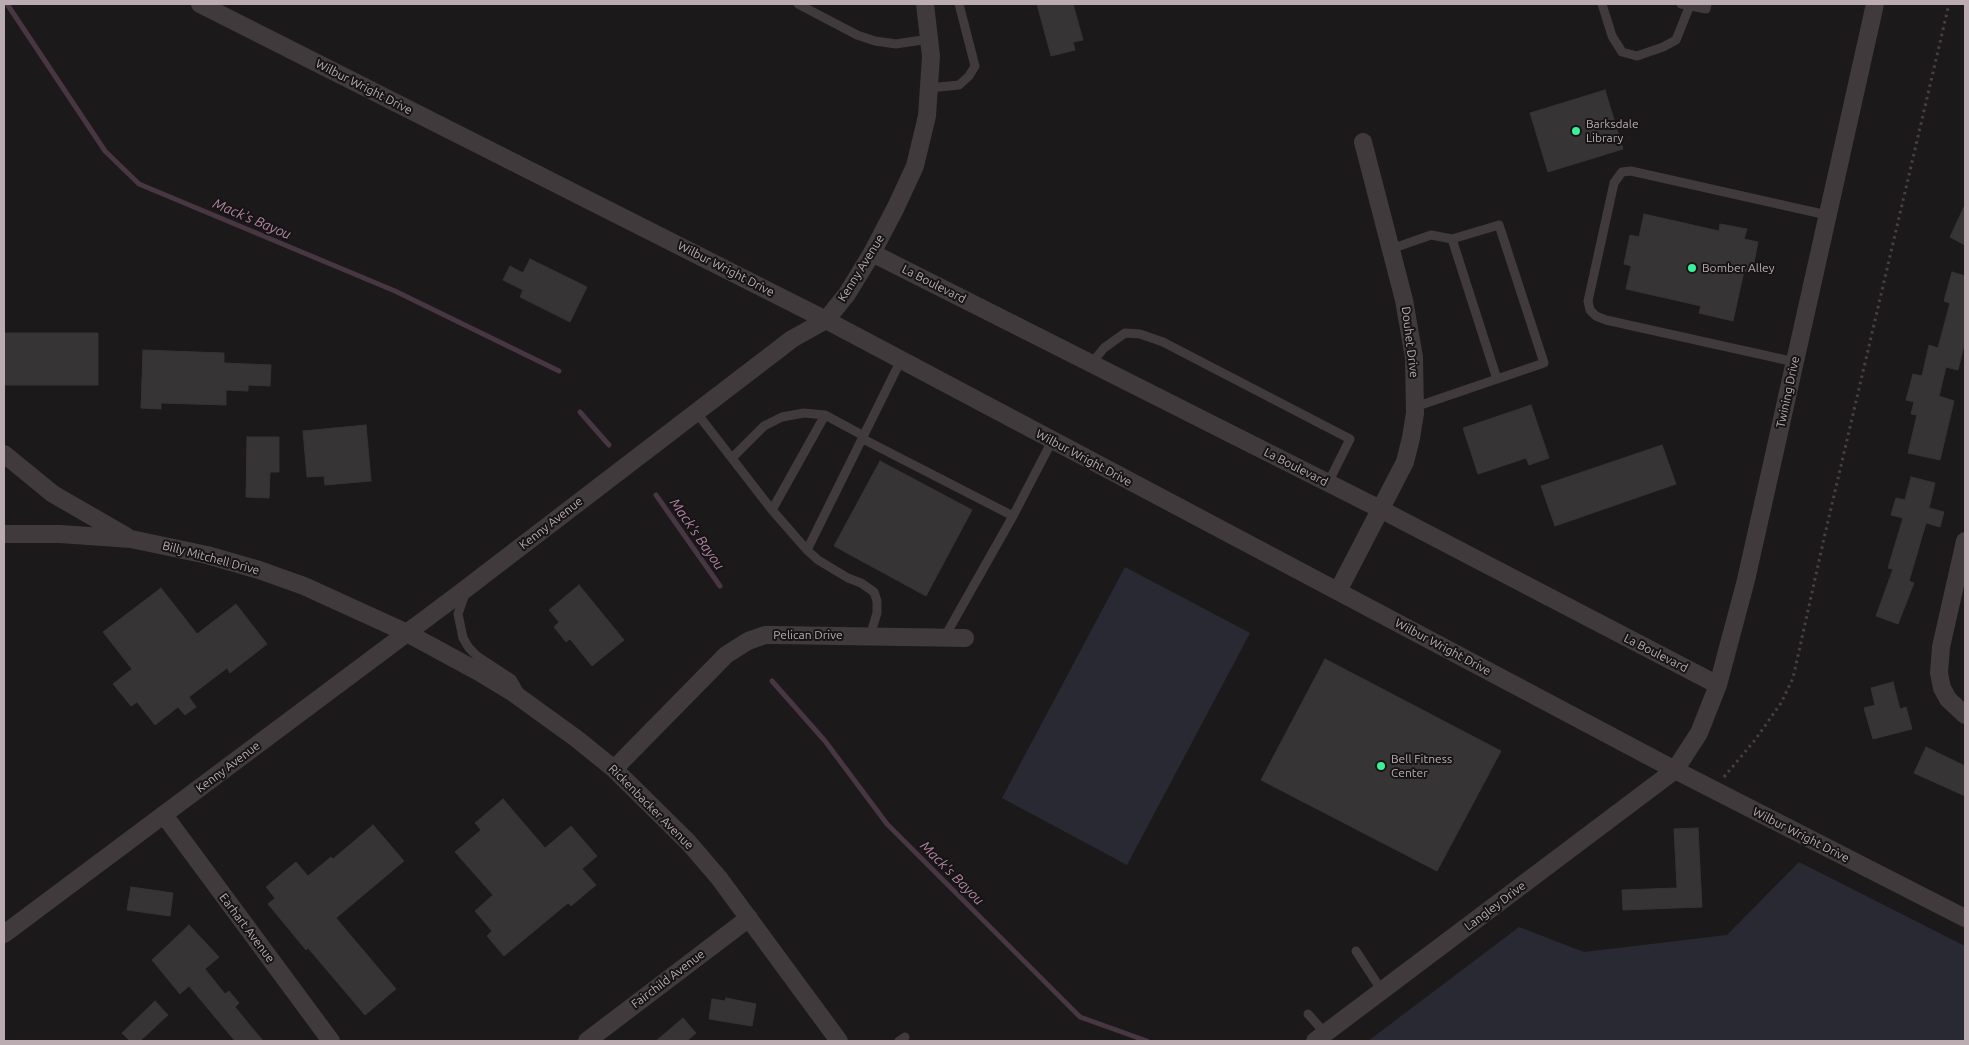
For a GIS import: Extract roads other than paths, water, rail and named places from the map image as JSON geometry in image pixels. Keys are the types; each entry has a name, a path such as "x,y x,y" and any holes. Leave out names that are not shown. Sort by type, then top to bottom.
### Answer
{"street":[{"name":"Wilbur Wright Drive","path":"200,4 826,320 1675,770 1965,918"},
{"name":"Kenny Avenue","path":"4,934 468,587 792,339 826,320 847,294 872,253 915,166 928,116 931,56 925,4"},
{"name":"Twining Drive","path":"1675,770 1699,733 1718,685 1746,580 1875,4"},
{"name":"Douhet Drive","path":"1338,591 1382,510 1405,462 1411,438 1415,407 1414,357 1404,300 1363,142"},
{"name":"La Boulevard","path":"872,253 1382,510 1718,685"},
{"path":"4,454 53,494 131,539"},
{"name":"Billy Mitchell Drive","path":"4,534 60,534 131,539 207,555 259,570 304,586 407,633"},
{"path":"1965,541 1942,646 1939,673 1942,688 1948,699 1965,715"},
{"name":"Rickenbacker Avenue","path":"407,633 479,672 523,700 564,729 614,769 688,842 719,878 839,1041"},
{"name":"Pelican Drive","path":"614,769 726,656 741,644 765,636 775,635 965,638"},
{"name":"Langley Drive","path":"1320,1037 1675,770"},
{"name":"Earhart Avenue","path":"164,816 331,1041"},
{"name":"Fairchild Avenue","path":"587,1041 749,918"}],"lane":[{"path":"798,4 857,35 875,40 896,44 929,38"},
{"path":"929,88 959,85 969,76 975,66 959,4"},
{"path":"1602,4 1612,36 1622,52 1637,56 1663,47 1676,40 1685,4 1706,9 1707,4"},
{"path":"1795,362 1596,316 1590,310 1588,301 1614,183 1622,172 1631,171 1827,215"},
{"path":"1391,249 1431,235 1452,239 1499,225 1544,363 1415,407"},
{"path":"1452,239 1497,379"},
{"path":"1091,364 1104,348 1125,333 1140,334 1163,342 1350,439 1328,483"},
{"path":"806,550 901,360"},
{"path":"696,412 772,510 806,550 818,560 874,592 877,601 877,613 870,636"},
{"path":"732,458 764,426 782,417 804,413 825,415 1013,516"},
{"path":"772,510 825,415"},
{"path":"944,638 1013,516 1052,441"},
{"path":"468,587 458,614 463,638 477,656 512,680 523,700"},
{"path":"1356,951 1382,991"},
{"path":"1308,1014 1320,1037"}],"waterway":[{"name":"Mack's Bayou","path":"7,4 105,151 139,184 395,291 559,371"},
{"name":"Mack's Bayou","path":"580,412 609,445"},
{"name":"Mack's Bayou","path":"656,495 720,586"},
{"name":"Mack's Bayou","path":"772,681 825,741 887,824 1080,1017 1147,1041"}],"place":[{"name":"Barksdale Library","path":"1576,131"},
{"name":"Bomber Alley","path":"1692,268"},
{"name":"Bell Fitness Center","path":"1381,766"}]}
